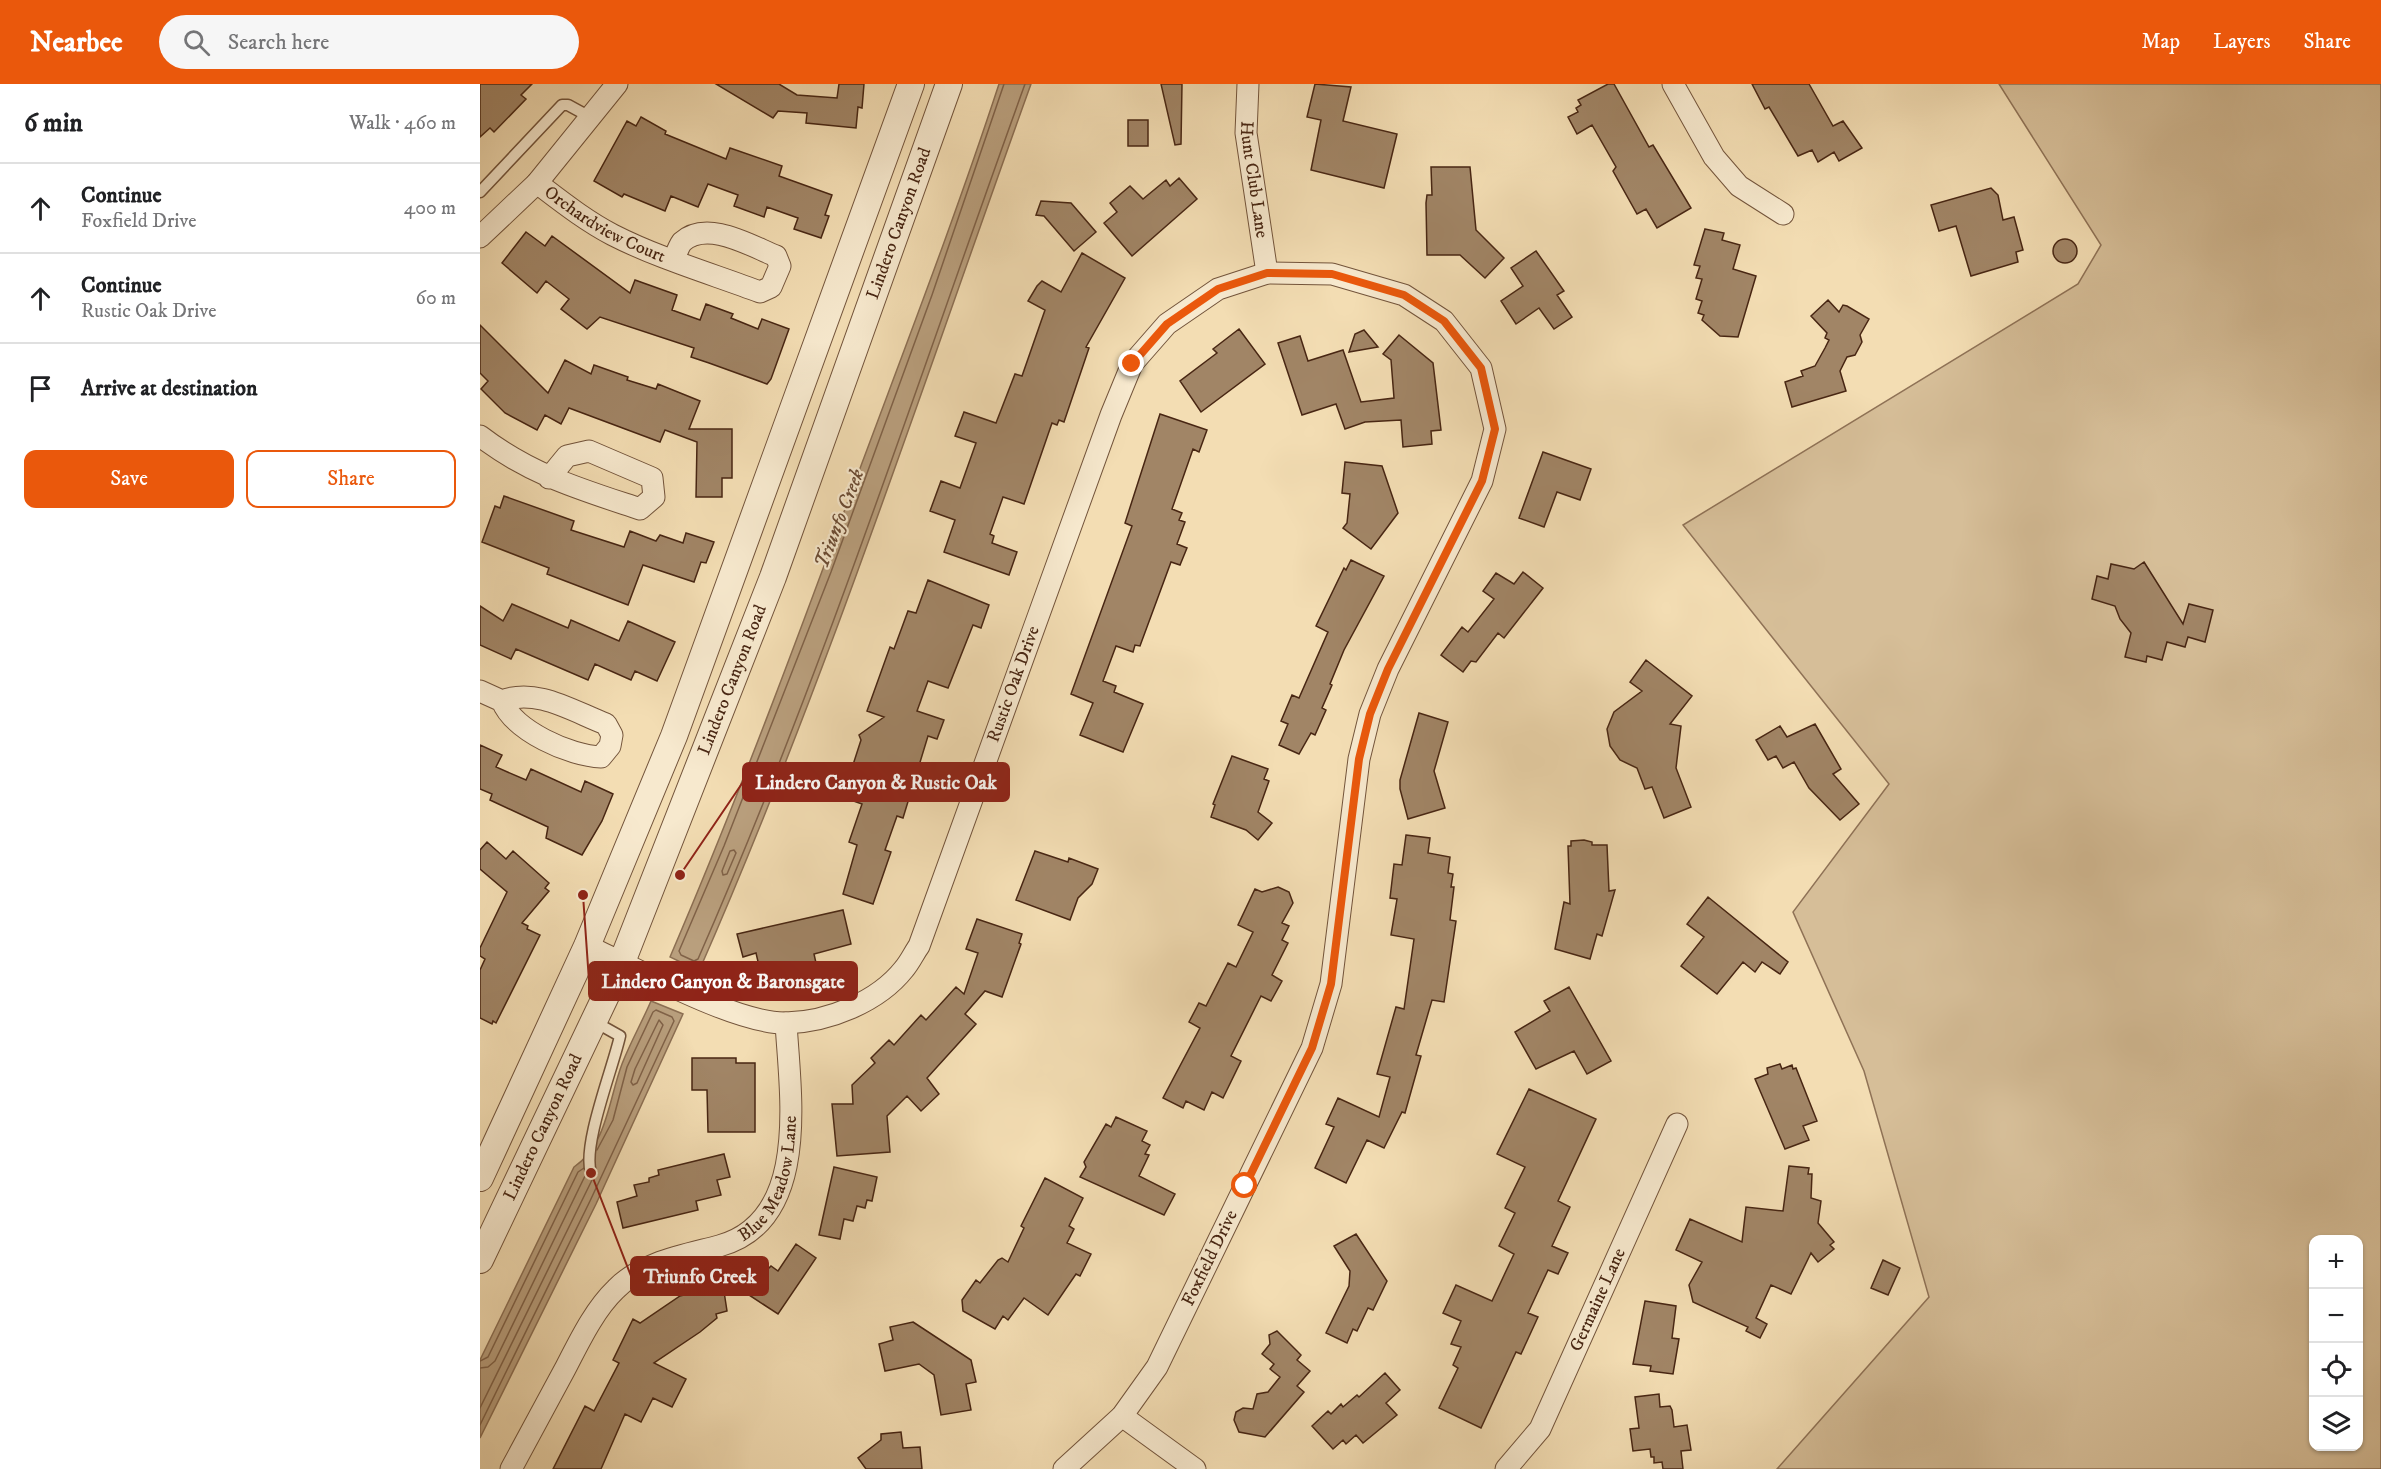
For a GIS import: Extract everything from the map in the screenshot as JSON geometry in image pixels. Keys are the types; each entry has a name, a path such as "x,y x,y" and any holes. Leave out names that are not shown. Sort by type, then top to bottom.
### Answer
{"street":[{"path":"480,237 537,183 616,84"},
{"name":"Lindero Canyon Road","path":"480,1178 586,946 674,736 910,84"},
{"name":"Lindero Canyon Road","path":"480,1260 622,962 773,577 949,84"},
{"name":"Hunt Club Lane","path":"1248,84 1246,133 1267,273"},
{"path":"1673,84 1713,157 1739,186 1783,214"},
{"name":"Orchardview Court","path":"537,183 581,216 614,236 674,259"},
{"name":"Rustic Oak Drive","path":"586,946 700,998 752,1017 786,1023 854,1007 883,988 904,970 919,946 1111,415 1132,364 1167,324 1218,289 1267,273"},
{"name":"Foxfield Drive","path":"1064,1469 1122,1416 1157,1367 1312,1048 1331,984 1359,759 1370,714 1388,669 1482,481 1495,429 1481,368 1444,321 1404,295 1332,274 1267,273"},
{"path":"480,436 503,454 549,478"},
{"path":"480,691 502,701 507,712 522,728 586,756 601,757 610,746 612,735 606,724 537,697 516,696 502,701"},
{"name":"Blue Meadow Lane","path":"511,1469 585,1331 616,1288 657,1263 735,1242 757,1224 773,1203 785,1177 792,1134 786,1023"},
{"name":"Germaine Lane","path":"1506,1469 1540,1429 1677,1124"},
{"path":"1122,1416 1195,1469"}],"lane":[{"path":"480,192 562,105 568,105 590,117"},
{"path":"591,1173 588,1162 593,1135 620,1036 594,1021"}],"shaded area":[{"path":"1999,84 2381,84 2381,1469 1777,1469 1929,1297 1864,1071 1793,912 1889,784 1683,525 2078,284 2101,245"}],"water":[{"path":"999,84 1031,84 832,642 699,971 670,957 793,649 932,274"},
{"path":"651,1001 683,1014 596,1204 480,1438 480,1360 574,1167 585,1158 600,1134 622,1064"}],"building":[{"path":"480,84 532,84 521,95 526,99 494,132 490,128 480,137"},
{"path":"716,84 779,84 797,95 837,98 839,84 864,84 862,108 858,107 856,128 806,123 807,113 778,111 773,118"},
{"path":"1161,84 1182,84 1181,144 1175,145"},
{"path":"1315,84 1351,87 1343,121 1397,134 1384,188 1311,170 1321,120 1307,117"},
{"path":"1608,84 1614,84 1649,147 1653,145 1691,208 1657,228 1646,209 1637,214 1613,171 1616,167 1592,125 1577,134 1568,117 1578,112 1576,108 1581,105 1578,100"},
{"path":"1752,84 1809,84 1833,126 1843,121 1862,148 1839,161 1834,152 1818,162 1812,150 1798,156 1769,107 1765,109"},
{"path":"641,117 666,131 665,134 726,159 730,148 782,166 779,176 832,195 825,215 829,216 821,238 794,229 798,218 767,207 764,217 734,206 738,195 708,184 698,207 671,196 665,211 624,194 622,197 594,181 627,121 636,126"},
{"path":"1128,120 1148,120 1148,146 1128,146"},
{"path":"1431,167 1470,167 1476,230 1504,258 1485,278 1460,255 1427,255 1426,203 1427,195 1432,195"},
{"path":"1179,178 1197,199 1132,256 1104,223 1117,212 1110,203 1130,186 1143,199 1166,180 1170,186"},
{"path":"1991,188 1998,195 2003,220 2014,217 2023,250 2016,252 2018,262 1971,276 1956,226 1939,231 1931,205"},
{"path":"1041,201 1071,203 1096,232 1074,251 1044,216 1036,215"},
{"path":"1705,229 1724,233 1722,240 1740,245 1733,269 1756,276 1738,337 1720,336 1702,320 1704,315 1698,313 1702,301 1696,299 1702,279 1696,278 1700,266 1694,265"},
{"path":"526,232 545,246 552,236 630,293 635,280 677,295 672,310 700,320 706,304 733,314 731,318 758,329 762,319 789,329 771,379 767,384 691,357 694,348 600,317 587,329 561,309 569,299 546,281 537,293 502,263"},
{"path":"2065,239 2070,240 2076,246 2076,256 2070,262 2065,263 2060,262 2054,256 2053,251 2054,246 2060,240"},
{"path":"1536,251 1564,291 1557,295 1572,317 1554,329 1539,308 1516,324 1501,301 1523,286 1511,268"},
{"path":"1082,253 1125,278 1086,347 1089,348 1064,422 1059,420 1057,425 1052,423 1024,504 1003,497 990,534 994,536 992,543 1017,552 1009,575 944,552 955,520 930,511 941,481 960,488 976,443 955,436 964,412 996,423 1015,374 1022,376 1045,310 1028,301 1042,281 1061,292"},
{"path":"1828,300 1839,312 1843,305 1869,319 1860,335 1862,342 1855,355 1847,357 1840,371 1846,391 1792,407 1785,382 1803,376 1801,371 1815,366 1825,348 1829,340 1825,338 1827,333 1811,316"},
{"path":"480,325 548,393 565,360 591,374 594,365 628,377 627,380 656,389 658,384 700,401 689,429 732,429 732,478 722,478 722,497 696,497 697,442 665,430 660,442 569,408 561,424 545,415 537,430 505,413 481,389 488,381 480,373"},
{"path":"1239,329 1265,364 1201,412 1180,381 1217,353 1213,349"},
{"path":"1364,330 1378,347 1349,352 1355,334"},
{"path":"1399,335 1433,363 1441,430 1431,431 1432,444 1403,447 1401,420 1365,422 1345,429 1336,404 1302,415 1278,343 1300,336 1308,361 1343,350 1361,402 1394,398 1391,360 1383,354"},
{"path":"1160,414 1207,430 1199,452 1193,449 1172,509 1182,513 1179,520 1185,522 1177,544 1187,548 1180,565 1171,562 1140,646 1135,645 1133,652 1116,646 1103,681 1116,686 1114,692 1143,704 1123,752 1080,735 1093,703 1071,694 1132,526 1125,523"},
{"path":"1543,452 1591,469 1580,500 1557,492 1544,527 1519,518"},
{"path":"1345,462 1382,466 1398,513 1371,549 1343,528 1347,523 1350,494 1342,493"},
{"path":"504,496 574,521 571,530 624,547 630,531 656,541 660,535 683,543 686,533 714,542 706,563 701,562 694,582 643,565 628,605 547,574 549,568 482,542 495,506 500,508"},
{"path":"1351,560 1384,576 1344,650 1322,708 1326,710 1315,735 1311,733 1299,754 1279,745 1288,724 1281,721 1292,695 1299,698 1328,632 1316,626 1344,568 1346,570"},
{"path":"2144,562 2183,624 2189,604 2213,610 2205,642 2188,637 2185,647 2167,642 2162,660 2147,656 2146,662 2125,657 2131,633 2120,619 2115,606 2092,599 2097,576 2108,579 2111,564 2134,569"},
{"path":"1523,572 1543,588 1504,638 1498,633 1476,662 1471,661 1463,672 1441,655 1462,627 1468,632 1494,599 1483,591 1496,573 1514,584"},
{"path":"928,580 989,605 981,628 973,625 948,688 928,681 917,711 944,720 937,739 928,736 903,818 897,816 885,850 891,852 873,904 843,894 857,845 849,842 862,804 825,791 840,784 845,769 851,771 861,740 859,735 884,717 867,711 890,647 894,649 908,611 916,613"},
{"path":"512,604 568,628 571,620 619,641 628,621 675,642 657,681 635,671 631,680 595,664 588,680 516,649 511,659 480,645 480,606 503,621"},
{"path":"1646,660 1692,696 1670,724 1681,726 1676,768 1691,807 1664,818 1652,787 1645,789 1637,768 1620,760 1610,746 1607,729 1614,712 1642,691 1630,682"},
{"path":"1419,713 1448,722 1434,771 1445,808 1408,819 1400,789 1400,780"},
{"path":"1815,724 1841,769 1833,774 1859,804 1840,820 1809,788 1794,762 1783,768 1776,756 1768,760 1756,740 1780,726 1787,737"},
{"path":"480,745 502,755 496,767 526,780 531,769 581,792 585,781 613,794 602,821 582,855 546,838 548,827 490,800 492,794 480,789"},
{"path":"1232,756 1268,769 1264,779 1269,781 1258,812 1272,823 1258,840 1246,830 1211,817 1215,805 1213,804"},
{"path":"1406,835 1430,838 1428,853 1450,857 1448,873 1453,874 1451,887 1454,887 1450,920 1456,921 1444,1002 1432,1000 1416,1055 1421,1056 1405,1113 1402,1112 1384,1148 1367,1140 1346,1183 1315,1168 1334,1127 1326,1124 1338,1098 1379,1117 1390,1077 1377,1074 1396,1007 1404,1009 1414,939 1391,935 1397,899 1390,898 1394,864 1402,865"},
{"path":"1571,841 1592,842 1592,845 1607,845 1609,891 1615,890 1602,936 1597,934 1590,959 1555,949 1564,902 1570,904 1568,846 1571,846"},
{"path":"487,842 506,859 513,851 549,883 545,888 549,891 522,923 528,926 527,929 540,935 496,1023 493,1021 492,1024 480,1018 480,970 485,959 480,956 480,948 507,892 480,869 480,850"},
{"path":"1035,851 1068,862 1069,858 1098,869 1092,884 1078,898 1070,920 1016,900"},
{"path":"1278,887 1289,892 1293,903 1282,923 1289,926 1282,940 1288,943 1272,975 1282,981 1271,1001 1261,996 1231,1056 1241,1061 1223,1098 1212,1092 1204,1110 1186,1101 1183,1108 1163,1098 1200,1028 1189,1022 1199,1003 1206,1006 1228,963 1236,967 1253,932 1238,925 1255,889 1262,892"},
{"path":"1708,897 1788,962 1780,974 1762,962 1755,972 1743,962 1717,994 1681,966 1704,937 1687,924"},
{"path":"843,910 851,944 814,954 816,963 788,970 786,964 760,970 756,953 743,957 737,934"},
{"path":"977,919 1022,934 1019,943 1021,944 1002,997 985,991 965,1014 976,1024 927,1078 939,1094 921,1111 907,1096 887,1116 890,1152 837,1156 832,1104 853,1104 852,1085 875,1063 871,1058 889,1040 894,1045 921,1015 926,1020 956,987 964,994 978,953 966,949"},
{"path":"1569,987 1611,1061 1587,1074 1574,1051 1536,1069 1515,1032 1550,1011 1544,1001"},
{"path":"692,1058 736,1058 736,1063 755,1063 755,1132 708,1132 707,1090 692,1090"},
{"path":"1780,1064 1782,1069 1792,1065 1793,1069 1796,1068 1817,1121 1803,1126 1809,1140 1785,1149 1755,1079 1768,1074 1767,1068"},
{"path":"1529,1089 1596,1119 1558,1201 1570,1207 1552,1246 1568,1253 1558,1274 1548,1270 1528,1313 1538,1317 1521,1354 1516,1352 1481,1428 1439,1408 1458,1368 1453,1365 1461,1347 1451,1344 1461,1321 1443,1313 1456,1285 1492,1301 1514,1254 1499,1246 1515,1213 1505,1208 1525,1167 1497,1154"},
{"path":"1116,1117 1147,1131 1142,1141 1150,1145 1145,1154 1149,1155 1139,1176 1175,1194 1164,1215 1080,1177 1086,1167 1084,1162 1106,1124 1111,1127"},
{"path":"724,1154 730,1177 717,1180 721,1195 696,1201 698,1210 623,1228 617,1202 637,1196 634,1185 649,1182 649,1178 659,1175 658,1170"},
{"path":"1789,1166 1809,1168 1808,1174 1812,1174 1811,1198 1821,1201 1818,1223 1834,1242 1830,1245 1834,1249 1818,1262 1811,1253 1791,1294 1771,1285 1756,1318 1767,1324 1760,1338 1746,1331 1748,1327 1693,1302 1689,1285 1702,1262 1676,1250 1690,1219 1742,1242 1746,1207 1783,1211"},
{"path":"834,1167 877,1177 872,1201 867,1200 865,1208 857,1206 853,1221 844,1219 840,1239 819,1235"},
{"path":"1045,1178 1083,1198 1069,1226 1074,1229 1067,1243 1091,1254 1080,1276 1076,1274 1048,1315 1024,1298 1008,1320 1003,1316 995,1329 963,1311 962,1300 976,1280 980,1283 998,1260 1002,1258 1008,1262 1024,1228 1021,1226"},
{"path":"1356,1234 1387,1281 1373,1310 1368,1308 1357,1331 1353,1329 1347,1343 1326,1333 1349,1286 1350,1271 1334,1246"},
{"path":"796,1244 816,1258 778,1314 749,1295 771,1266 778,1271"},
{"path":"1883,1260 1900,1268 1888,1295 1871,1288"},
{"path":"723,1285 727,1311 716,1314 717,1318 700,1332 654,1363 686,1379 672,1407 653,1398 641,1422 625,1414 601,1469 553,1469 585,1406 594,1411 619,1363 613,1360 633,1319 640,1323 680,1296"},
{"path":"1645,1301 1676,1306 1672,1338 1679,1339 1673,1374 1650,1371 1651,1366 1633,1364"},
{"path":"913,1322 971,1360 976,1382 966,1384 971,1410 941,1415 934,1375 919,1364 885,1371 879,1344 893,1340 890,1327"},
{"path":"1277,1331 1301,1355 1297,1360 1310,1371 1297,1386 1304,1392 1265,1437 1239,1432 1234,1420 1236,1412 1243,1408 1253,1409 1257,1394 1268,1392 1280,1377 1270,1369 1274,1364 1262,1354 1270,1344 1269,1335"},
{"path":"1385,1373 1400,1390 1386,1403 1397,1415 1363,1443 1356,1435 1346,1444 1343,1440 1333,1449 1312,1426 1328,1411 1331,1414 1341,1404 1343,1407 1357,1395 1359,1397"},
{"path":"1659,1394 1660,1407 1670,1406 1672,1410 1674,1427 1687,1425 1691,1450 1681,1451 1683,1469 1663,1469 1662,1462 1654,1463 1650,1449 1633,1451 1630,1429 1639,1428 1635,1397"},
{"path":"901,1432 903,1448 920,1447 922,1469 866,1469 858,1458 881,1440 881,1434"}],"place":[{"name":"Lindero Canyon & Rustic Oak","path":"680,875"},
{"name":"Lindero Canyon & Baronsgate","path":"583,895"},
{"name":"Triunfo Creek","path":"591,1173"}],"route":[{"path":"1132,364 1167,324 1218,289 1267,273 1332,274 1404,295 1444,321 1481,368 1495,429 1482,481 1388,669 1370,714 1359,759 1331,984 1312,1048 1245,1186"}]}
